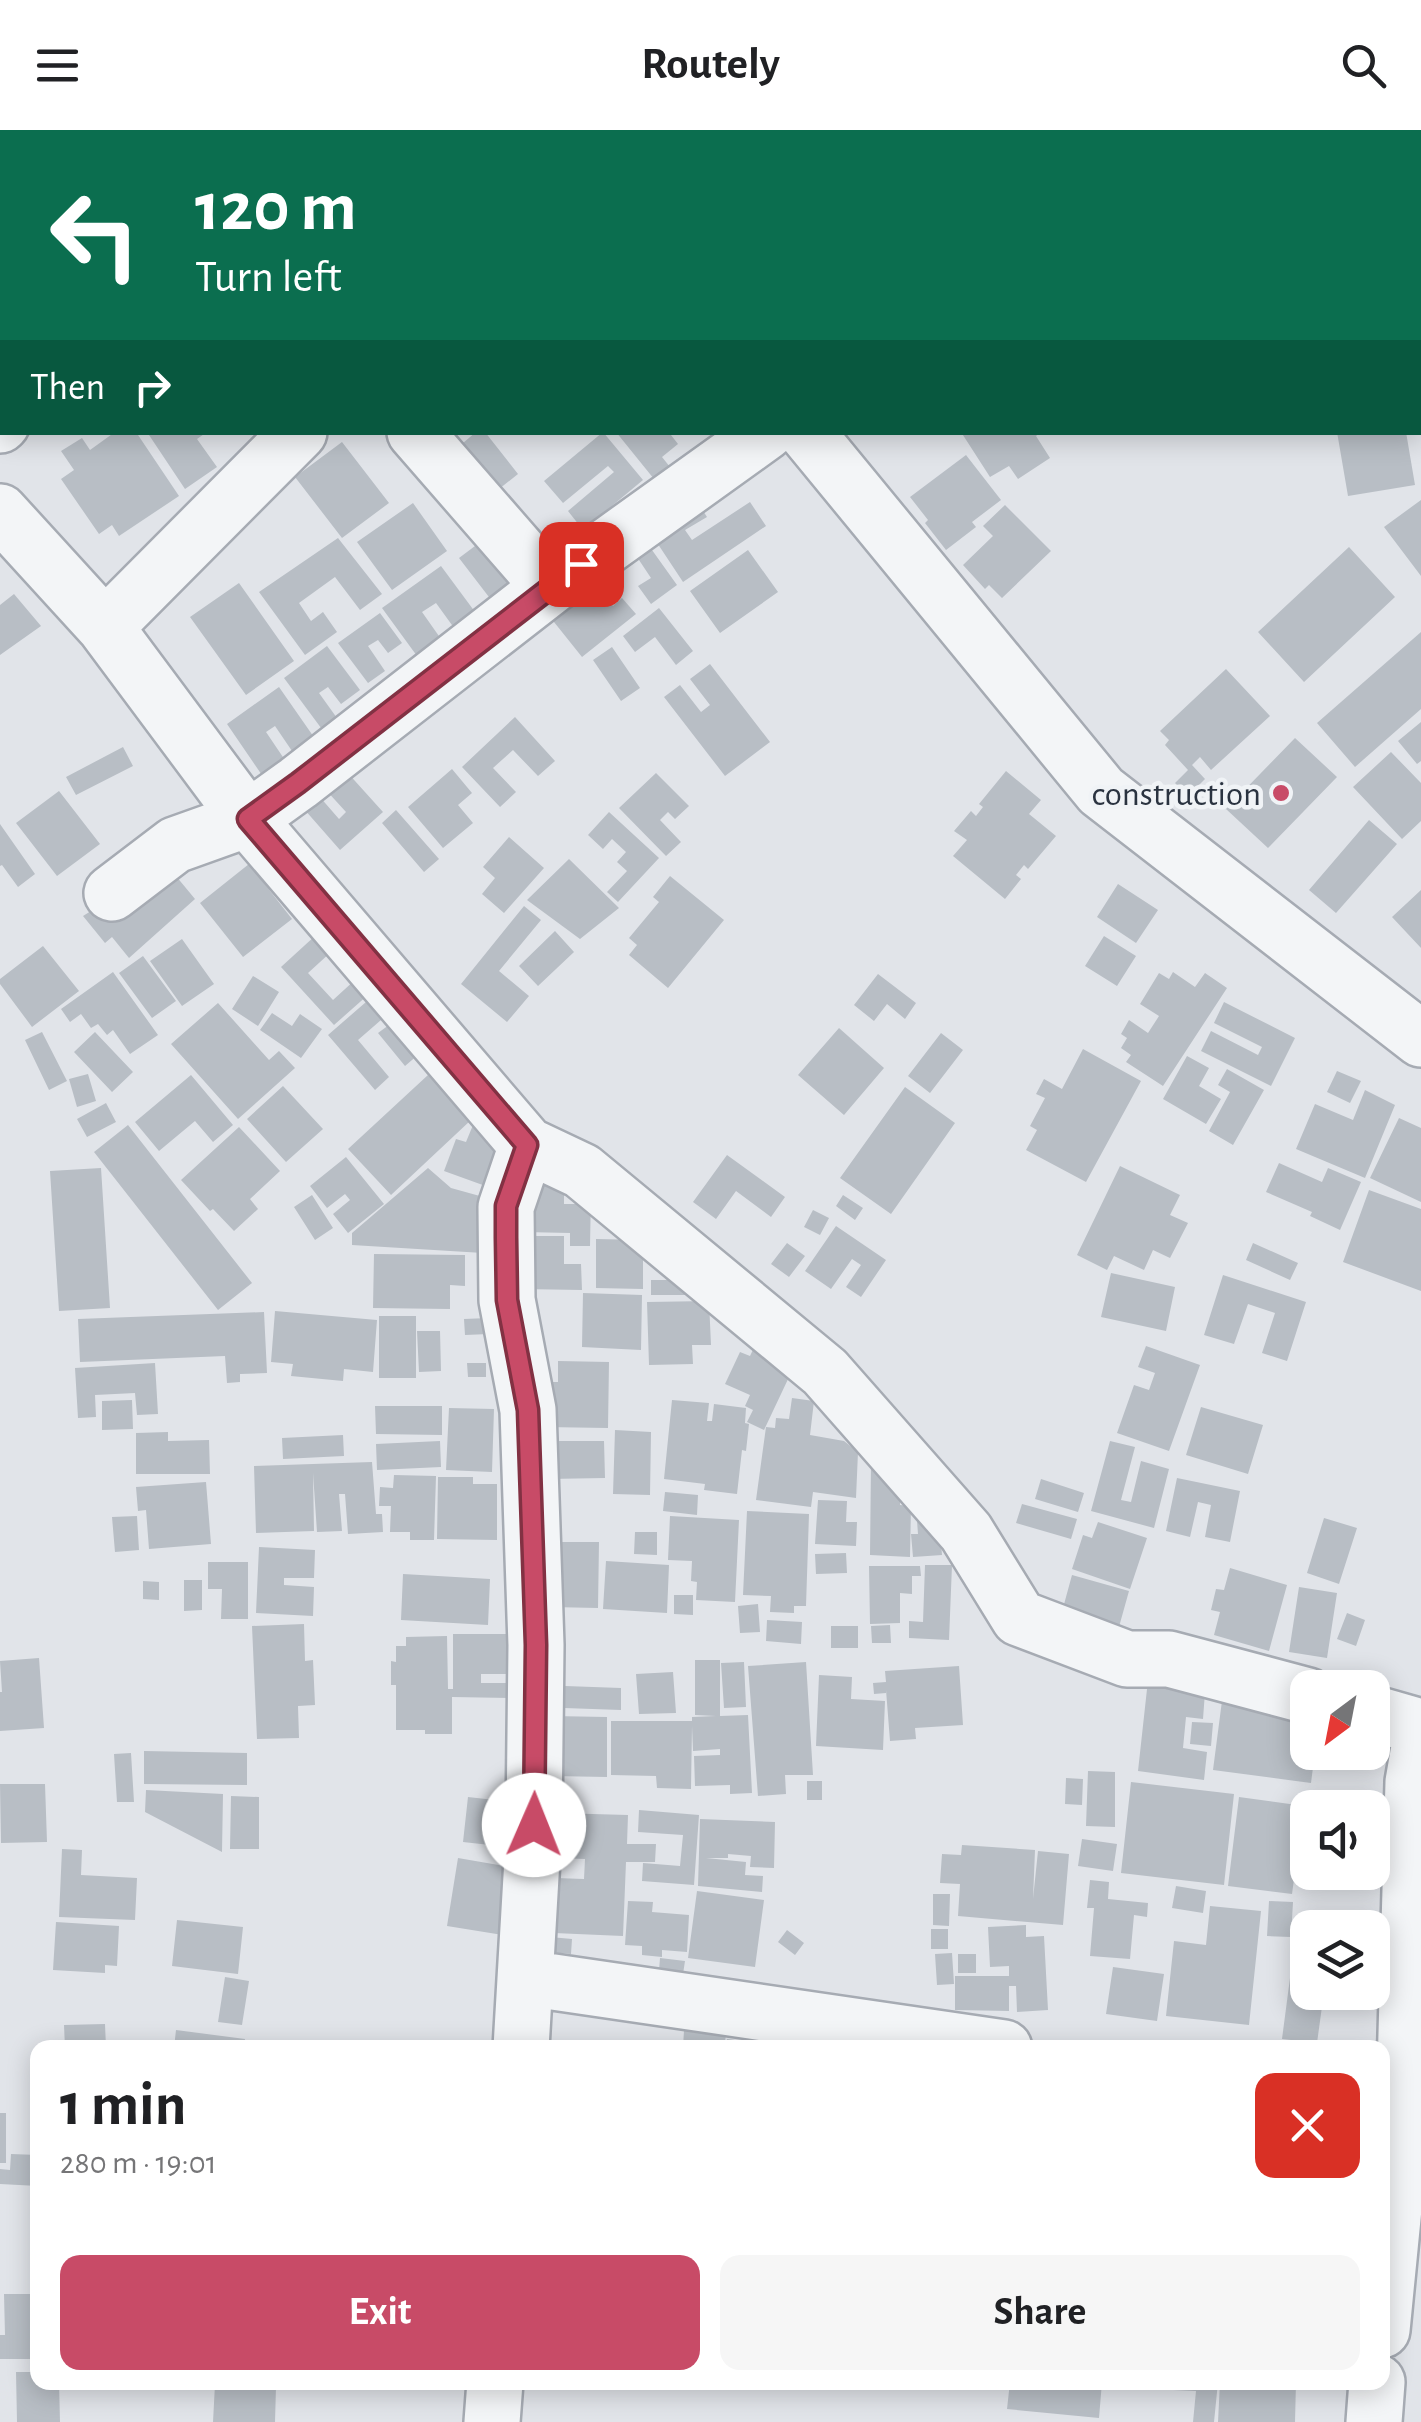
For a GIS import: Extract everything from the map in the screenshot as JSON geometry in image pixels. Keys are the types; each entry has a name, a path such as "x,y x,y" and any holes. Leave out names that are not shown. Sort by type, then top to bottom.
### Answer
{"street":[{"path":"106,627 296,435"},
{"path":"418,435 550,586"},
{"path":"112,893 175,844 248,819 550,586 762,435"},
{"path":"808,435 1101,791 1421,1038"},
{"path":"0,512 106,627 248,819 527,1145 582,1170 825,1372 966,1532 1019,1618 1127,1659 1169,1659 1290,1691"},
{"path":"522,2040 534,1825 536,1645 528,1410 507,1300 506,1206 527,1145"},
{"path":"1390,1718 1421,1726"},
{"path":"1390,2166 1413,1782 1421,1736"},
{"path":"526,1978 949,2040"},
{"path":"492,2422 494,2390"},
{"path":"1374,2422 1377,2390"}],"building":[{"path":"111,435 138,435 179,496 119,536 112,525 99,534 61,479 74,470 61,451 82,438 90,450"},
{"path":"149,435 203,435 197,439 217,467 185,489"},
{"path":"472,435 487,435 518,474 499,489 463,443"},
{"path":"599,435 606,435 643,480 583,530 568,511 614,472 608,466 563,503 544,481"},
{"path":"618,435 671,435 678,444 662,457 670,467 654,479"},
{"path":"963,435 1037,435 1050,458 1018,479 1009,466 990,477"},
{"path":"1338,435 1407,435 1415,485 1348,496"},
{"path":"342,442 389,503 342,538 295,477"},
{"path":"966,455 1001,500 972,522 976,527 946,550 910,497"},
{"path":"691,492 707,517 685,530 692,540 750,502 766,526 683,582 644,523"},
{"path":"1421,500 1421,576 1384,527"},
{"path":"413,503 447,551 392,590 357,542"},
{"path":"1005,505 1051,551 1002,598 989,585 985,589 963,565 993,536 983,526"},
{"path":"637,529 677,585 651,604 638,586 651,578 633,551"},
{"path":"338,538 382,594 360,610 335,577 299,603 311,621 323,612 337,632 305,655 259,592"},
{"path":"479,543 512,586 492,601 459,558"},
{"path":"1349,547 1395,597 1304,682 1258,632"},
{"path":"748,550 778,592 720,633 690,591"},
{"path":"441,566 478,616 457,632 436,603 422,612 441,639 417,656 382,608"},
{"path":"605,572 616,586 605,595 613,606 622,598 636,614 582,657 550,617"},
{"path":"239,583 294,661 246,695 190,617"},
{"path":"14,594 41,626 0,655 0,605"},
{"path":"659,608 693,651 676,665 655,637 635,652 623,636"},
{"path":"380,613 402,643 388,653 378,640 368,646 385,671 368,683 338,643"},
{"path":"1421,632 1421,709 1355,767 1317,723"},
{"path":"327,646 360,690 341,704 328,687 319,693 342,725 327,736 284,678"},
{"path":"612,647 640,688 621,701 593,660"},
{"path":"710,664 770,742 725,776 664,697 680,685 701,712 710,705 690,679"},
{"path":"1226,669 1270,716 1211,770 1200,757 1192,765 1205,779 1188,796 1175,783 1188,770 1165,745 1169,740 1160,731"},
{"path":"279,687 318,743 306,751 301,745 292,751 275,726 266,732 289,766 266,781 227,724"},
{"path":"515,717 555,761 538,776 513,750 493,768 516,792 500,807 462,767"},
{"path":"1421,722 1421,761 1417,764 1398,741"},
{"name":"construction","path":"1295,738 1337,777 1268,848 1226,809"},
{"path":"123,747 133,766 76,795 66,777"},
{"path":"1391,752 1421,783 1421,821 1402,839 1353,787"},
{"path":"452,769 472,793 458,805 473,823 443,848 408,807"},
{"path":"346,771 383,812 340,850 304,809 319,796 339,819 346,812 325,789"},
{"path":"1006,771 1041,800 1029,814 1056,836 1028,869 1024,865 1016,875 1021,879 1005,899 953,856 967,840 954,831 971,811 976,816 983,807 979,804"},
{"path":"656,773 689,806 675,819 668,812 660,820 681,842 666,856 619,808"},
{"path":"59,791 100,844 57,876 16,823"},
{"path":"396,810 439,859 424,872 382,823"},
{"path":"609,812 659,858 618,902 607,892 627,871 617,862 626,852 612,839 603,849 588,835"},
{"path":"1369,820 1397,844 1336,913 1309,890"},
{"path":"0,824 35,874 18,887 0,866"},
{"path":"509,837 544,868 504,913 482,894 495,878 483,867"},
{"path":"569,859 619,908 580,939 527,900"},
{"path":"166,864 195,899 129,958 112,937 105,943 83,916"},
{"path":"249,864 292,919 243,957 200,903"},
{"path":"670,876 724,920 668,988 629,955 637,945 629,938 659,902 653,897"},
{"path":"1118,884 1158,910 1136,943 1097,917"},
{"path":"1421,890 1421,948 1392,917"},
{"path":"524,906 541,920 499,971 529,996 507,1022 461,984"},
{"path":"555,931 574,952 538,986 519,966"},
{"path":"316,935 331,952 308,973 333,1000 356,979 369,994 334,1025 281,967"},
{"path":"1104,936 1136,956 1117,986 1085,966"},
{"path":"182,939 214,984 182,1006 150,961"},
{"path":"43,946 79,991 32,1027 0,979"},
{"path":"143,956 176,1001 152,1018 119,973"},
{"path":"113,972 158,1035 130,1054 113,1030 107,1035 98,1024 91,1028 81,1014 70,1022 61,1009"},
{"path":"1173,972 1195,987 1205,973 1227,988 1163,1086 1126,1062 1131,1055 1121,1048 1127,1038 1121,1034 1129,1020 1148,1033 1159,1016 1140,1004 1159,973 1169,979"},
{"path":"878,974 916,1003 905,1019 887,1004 874,1021 854,1005"},
{"path":"253,976 279,992 258,1026 232,1009"},
{"path":"366,1002 381,1020 358,1040 389,1077 375,1090 328,1035"},
{"path":"1224,1002 1295,1038 1271,1086 1201,1051 1211,1031 1258,1055 1262,1047 1214,1023"},
{"path":"218,1003 269,1060 279,1051 295,1068 238,1119 171,1044"},
{"path":"272,1013 292,1026 300,1014 322,1029 301,1058 260,1030"},
{"path":"393,1022 419,1054 405,1066 378,1033"},
{"path":"839,1028 884,1068 844,1115 798,1075"},
{"path":"42,1032 67,1081 49,1090 25,1040"},
{"path":"95,1032 133,1072 112,1092 74,1052"},
{"path":"941,1033 963,1050 930,1093 908,1076"},
{"path":"1083,1049 1141,1081 1086,1182 1026,1150 1037,1130 1030,1126 1045,1098 1036,1094 1044,1079 1062,1089"},
{"path":"1187,1056 1209,1068 1199,1086 1221,1099 1206,1124 1163,1099"},
{"path":"1227,1069 1264,1090 1233,1145 1209,1131 1230,1092 1218,1085"},
{"path":"1337,1071 1361,1081 1350,1103 1327,1092"},
{"path":"88,1074 96,1101 77,1107 69,1079"},
{"path":"191,1075 233,1125 213,1142 195,1121 159,1151 135,1122"},
{"path":"428,1075 471,1120 391,1195 348,1149"},
{"path":"283,1086 323,1129 286,1162 247,1119"},
{"path":"905,1087 955,1123 891,1214 840,1178"},
{"path":"1365,1090 1395,1105 1365,1178 1296,1149 1315,1104 1353,1120"},
{"path":"106,1103 116,1122 87,1137 77,1119"},
{"path":"1399,1118 1421,1128 1421,1202 1370,1178"},
{"path":"128,1125 252,1283 218,1310 94,1152"},
{"path":"473,1125 510,1138 491,1188 444,1171 456,1139 466,1142"},
{"path":"239,1127 280,1171 250,1199 258,1209 234,1231 181,1180"},
{"path":"727,1155 785,1197 771,1217 736,1191 716,1219 693,1202"},
{"path":"346,1157 384,1204 348,1233 333,1214 350,1200 345,1194 327,1208 310,1186"},
{"path":"1279,1163 1322,1182 1328,1168 1361,1182 1340,1230 1310,1216 1312,1212 1266,1192"},
{"path":"1120,1166 1180,1195 1170,1215 1188,1223 1170,1258 1153,1250 1144,1270 1114,1256 1107,1270 1077,1255"},
{"path":"101,1168 110,1308 59,1311 50,1171"},
{"path":"428,1168 451,1188 487,1198 483,1253 352,1245 352,1233"},
{"path":"525,1177 564,1177 564,1204 578,1204 578,1193 591,1193 590,1246 570,1246 570,1233 524,1232"},
{"path":"1369,1190 1421,1209 1421,1291 1343,1262"},
{"path":"312,1195 333,1228 315,1240 294,1207"},
{"path":"843,1195 863,1208 855,1220 836,1206"},
{"path":"813,1210 829,1218 820,1235 804,1227"},
{"path":"836,1226 886,1260 861,1297 846,1287 861,1265 852,1259 831,1289 805,1271"},
{"path":"521,1236 564,1236 564,1264 581,1264 582,1290 521,1289"},
{"path":"596,1239 643,1240 643,1289 596,1288"},
{"path":"787,1243 805,1256 789,1277 771,1264"},
{"path":"1253,1243 1298,1263 1290,1280 1246,1260"},
{"path":"374,1254 465,1255 465,1286 450,1285 450,1309 373,1308"},
{"path":"1111,1273 1175,1287 1166,1331 1101,1317"},
{"path":"1223,1275 1306,1302 1287,1361 1262,1353 1275,1313 1248,1304 1234,1344 1204,1335"},
{"path":"651,1280 693,1280 694,1295 651,1295"},
{"path":"583,1293 642,1295 641,1350 582,1347"},
{"path":"709,1301 711,1345 692,1345 693,1364 649,1365 647,1302"},
{"path":"275,1311 377,1320 373,1372 344,1369 343,1381 291,1376 293,1364 271,1362"},
{"path":"264,1312 267,1373 240,1374 240,1382 227,1383 225,1356 80,1362 78,1319"},
{"path":"379,1316 416,1316 416,1378 379,1378"},
{"path":"488,1318 489,1334 465,1335 464,1319"},
{"path":"417,1331 440,1331 441,1371 419,1372"},
{"path":"758,1339 798,1358 764,1430 747,1422 753,1410 745,1406 750,1395 725,1384 740,1352 750,1356"},
{"path":"1146,1346 1200,1365 1169,1451 1117,1433 1134,1385 1149,1390 1155,1373 1138,1367"},
{"path":"558,1361 609,1362 608,1428 545,1427 548,1382 558,1382"},
{"path":"155,1363 158,1414 137,1415 135,1393 95,1395 96,1417 78,1418 75,1368"},
{"path":"467,1363 486,1363 486,1377 468,1377"},
{"path":"792,1398 814,1401 810,1435 844,1441 858,1452 856,1498 813,1492 811,1507 756,1500 766,1427 775,1428 776,1418 789,1419"},
{"path":"132,1400 133,1429 102,1430 102,1401"},
{"path":"672,1400 709,1403 707,1421 712,1421 714,1404 746,1408 745,1423 749,1424 737,1494 704,1490 705,1484 664,1479"},
{"path":"375,1406 442,1406 442,1435 376,1434"},
{"path":"1201,1407 1263,1425 1248,1474 1186,1455"},
{"path":"449,1408 494,1409 492,1472 446,1470"},
{"path":"615,1430 651,1432 650,1495 613,1494"},
{"path":"168,1432 168,1441 209,1440 210,1474 136,1474 136,1433"},
{"path":"343,1435 344,1456 283,1459 282,1438"},
{"path":"440,1441 441,1467 377,1470 376,1444"},
{"path":"548,1441 604,1441 605,1478 548,1479"},
{"path":"1110,1441 1135,1447 1121,1500 1131,1502 1141,1461 1169,1469 1154,1528 1091,1511"},
{"path":"372,1462 376,1514 382,1514 383,1532 348,1534 345,1494 339,1494 342,1531 317,1532 313,1473 314,1531 256,1533 254,1466"},
{"path":"871,1463 901,1464 900,1505 911,1506 910,1557 870,1555"},
{"path":"394,1475 436,1476 434,1540 410,1540 410,1532 390,1532 391,1506 379,1506 380,1487 393,1488"},
{"path":"438,1477 473,1477 473,1484 497,1484 497,1540 437,1539"},
{"path":"1177,1478 1240,1491 1230,1542 1205,1537 1211,1505 1198,1502 1190,1537 1166,1531"},
{"path":"1041,1479 1084,1493 1078,1512 1035,1499"},
{"path":"206,1482 211,1544 149,1549 146,1510 138,1511 136,1487"},
{"path":"665,1492 698,1495 697,1515 663,1511"},
{"path":"818,1500 847,1501 846,1522 857,1522 856,1546 815,1544"},
{"path":"1022,1504 1077,1519 1071,1539 1016,1523"},
{"path":"938,1505 942,1555 913,1557 911,1534 918,1534 916,1507"},
{"path":"747,1511 809,1514 806,1606 794,1606 794,1613 770,1612 771,1596 743,1595"},
{"path":"137,1516 139,1550 115,1552 112,1517"},
{"path":"670,1516 739,1520 735,1602 696,1600 697,1582 691,1581 692,1561 668,1560"},
{"path":"1324,1518 1357,1528 1339,1584 1307,1573"},
{"path":"1098,1522 1147,1538 1130,1589 1072,1569 1083,1535 1092,1538"},
{"path":"635,1532 657,1532 657,1555 634,1554"},
{"path":"552,1542 599,1542 598,1608 551,1607"},
{"path":"259,1547 315,1550 314,1578 284,1578 284,1585 314,1587 313,1616 256,1613"},
{"path":"846,1553 847,1573 816,1574 815,1554"},
{"path":"606,1561 669,1565 667,1613 603,1609"},
{"path":"208,1562 248,1562 248,1619 221,1619 222,1589 208,1589"},
{"path":"925,1565 952,1565 949,1640 909,1638 909,1621 923,1622"},
{"path":"869,1566 920,1566 921,1576 912,1576 912,1594 900,1593 900,1623 870,1624"},
{"path":"1230,1568 1287,1585 1269,1651 1214,1635 1220,1612 1211,1610 1216,1589 1224,1590"},
{"path":"403,1574 490,1579 488,1625 401,1620"},
{"path":"1072,1575 1129,1591 1117,1634 1060,1619"},
{"path":"184,1580 202,1580 202,1610 184,1611"},
{"path":"143,1581 159,1582 159,1600 143,1599"},
{"path":"1299,1587 1337,1593 1327,1658 1289,1652"},
{"path":"674,1595 693,1595 693,1615 674,1614"},
{"path":"758,1604 760,1632 740,1633 738,1606"},
{"path":"1347,1613 1365,1620 1356,1646 1337,1639"},
{"path":"767,1620 802,1622 801,1644 766,1641"},
{"path":"304,1624 305,1661 313,1660 315,1705 298,1706 299,1738 257,1739 252,1626"},
{"path":"890,1625 891,1643 872,1643 871,1626"},
{"path":"831,1626 858,1626 858,1648 831,1648"},
{"path":"453,1634 510,1634 510,1674 481,1674 481,1683 510,1683 510,1698 452,1697 452,1734 396,1730 396,1685 391,1685 391,1661 396,1662 396,1646 406,1646 406,1637 447,1636 448,1689 453,1689"},
{"path":"39,1658 44,1728 0,1731 0,1661"},
{"path":"695,1660 720,1660 720,1716 748,1715 752,1793 730,1794 730,1785 695,1786 694,1756 720,1755 720,1749 693,1751 692,1726 691,1789 657,1788 656,1776 611,1775 611,1721 692,1721 692,1717 716,1716 695,1715"},
{"path":"744,1662 746,1707 724,1708 721,1663"},
{"path":"806,1662 813,1775 785,1775 786,1794 758,1796 748,1666"},
{"path":"959,1666 963,1725 915,1728 916,1739 890,1741 886,1690 874,1694 873,1683 886,1682 885,1671"},
{"path":"673,1672 676,1713 639,1714 636,1674"},
{"path":"819,1675 852,1677 851,1699 885,1701 883,1750 816,1746"},
{"path":"1148,1680 1205,1692 1203,1719 1186,1717 1183,1748 1207,1752 1204,1780 1138,1771"},
{"path":"565,1686 621,1688 621,1710 564,1708"},
{"path":"1223,1693 1290,1702 1290,1770 1313,1770 1311,1783 1213,1770"},
{"path":"552,1716 607,1717 607,1777 552,1776"},
{"path":"1192,1722 1213,1723 1211,1746 1190,1744"},
{"path":"144,1751 247,1753 247,1785 144,1784"},
{"path":"131,1753 134,1802 117,1802 114,1754"},
{"path":"1088,1771 1115,1772 1115,1827 1086,1826"},
{"path":"1066,1778 1083,1779 1082,1805 1065,1804"},
{"path":"807,1781 822,1781 822,1800 807,1800"},
{"path":"1131,1782 1234,1794 1224,1885 1121,1873"},
{"path":"0,1784 45,1784 47,1842 1,1843"},
{"path":"146,1790 223,1794 222,1852 145,1812"},
{"path":"231,1796 259,1797 259,1849 230,1849"},
{"path":"468,1797 522,1803 517,1848 463,1842"},
{"path":"1239,1797 1290,1804 1292,1894 1228,1886"},
{"path":"639,1810 699,1815 694,1885 642,1881 643,1863 680,1866 683,1835 638,1832"},
{"path":"557,1813 628,1815 627,1844 656,1844 655,1862 626,1862 623,1936 554,1933 556,1878 584,1879 585,1859 556,1858"},
{"path":"700,1819 775,1822 774,1868 750,1867 751,1856 728,1854 728,1858 706,1858 746,1862 745,1875 763,1876 762,1892 698,1886"},
{"path":"1082,1839 1117,1844 1113,1871 1078,1866"},
{"path":"962,1845 1035,1850 1033,1899 1038,1851 1069,1854 1063,1925 958,1916 960,1884 940,1883 942,1854 961,1855"},
{"path":"62,1849 82,1850 81,1875 137,1878 135,1920 59,1917"},
{"path":"458,1858 510,1867 509,1936 447,1926"},
{"path":"1090,1880 1109,1882 1108,1899 1148,1903 1147,1917 1134,1915 1130,1959 1090,1956 1094,1908 1087,1908"},
{"path":"1176,1886 1206,1891 1203,1913 1172,1908"},
{"path":"697,1891 764,1900 755,1967 688,1958"},
{"path":"933,1894 950,1894 949,1926 933,1925"},
{"path":"628,1901 653,1902 652,1912 689,1915 687,1952 662,1950 662,1957 642,1955 642,1946 625,1945"},
{"path":"1269,1901 1293,1902 1290,1937 1267,1936"},
{"path":"1210,1906 1261,1911 1249,2025 1166,2016 1174,1941 1206,1945"},
{"path":"177,1920 243,1927 238,1974 172,1966"},
{"path":"56,1922 119,1926 117,1966 105,1965 105,1973 53,1970"},
{"path":"1026,1925 1026,1937 1044,1936 1048,2010 1017,2012 1016,1986 1009,1986 1009,2011 955,2010 955,1976 1009,1976 1009,1966 990,1967 988,1927"},
{"path":"931,1929 948,1929 948,1949 931,1949"},
{"path":"787,1930 804,1943 795,1955 778,1942"},
{"path":"550,1937 572,1939 571,1954 549,1952"},
{"path":"952,1953 954,1984 937,1985 935,1954"},
{"path":"958,1954 976,1954 976,1973 958,1973"},
{"path":"660,1958 685,1961 683,1974 659,1971"},
{"path":"1113,1967 1164,1974 1157,2021 1106,2014"},
{"path":"225,1977 249,1981 242,2025 218,2022"},
{"path":"1290,1978 1290,2010 1322,2010 1317,2040 1282,2039"},
{"path":"105,2024 106,2040 65,2040 64,2025"},
{"path":"176,2030 245,2039 245,2040 175,2040"},
{"path":"684,2030 726,2035 725,2040 683,2040"},
{"path":"0,2113 6,2113 6,2163 0,2163"},
{"path":"11,2154 30,2155 30,2186 0,2184 0,2169 10,2170"},
{"path":"4,2294 30,2294 30,2359 0,2359 0,2335 5,2335"},
{"path":"16,2372 30,2372 30,2390 59,2390 60,2422 17,2422"},
{"path":"215,2390 276,2390 275,2422 213,2422"},
{"path":"1009,2390 1101,2390 1099,2418 1007,2409"},
{"path":"1173,2390 1217,2390 1214,2422 1193,2422 1196,2391"},
{"path":"1220,2390 1296,2390 1295,2422 1218,2422"}],"place":[{"name":"construction","path":"1281,793"}],"route":[{"path":"534,1825 536,1645 528,1410 507,1300 506,1238 506,1206 527,1145 248,819 581,564"}]}
